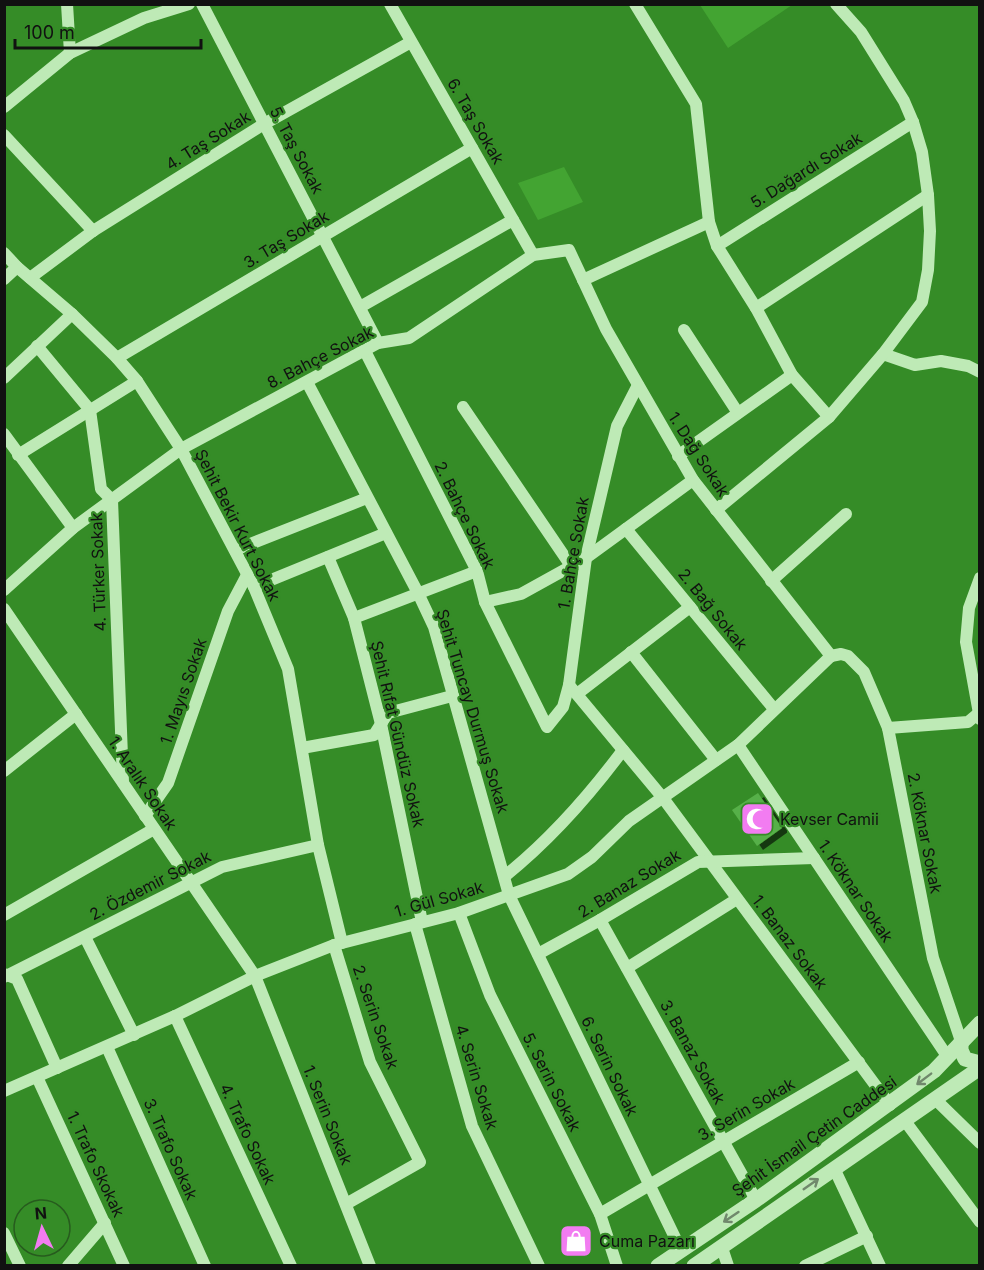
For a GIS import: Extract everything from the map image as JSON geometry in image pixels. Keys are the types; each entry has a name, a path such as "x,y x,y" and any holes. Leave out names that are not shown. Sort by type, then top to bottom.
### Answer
{"street":[{"path":"67,4 70,52"},
{"path":"4,107 70,52 144,18 189,4"},
{"name":"5. Taş Sokak","path":"202,4 378,343"},
{"name":"6. Taş Sokak","path":"390,4 533,255"},
{"path":"635,4 696,104 709,222 717,246 756,308 792,375 829,417"},
{"path":"716,510 829,417 883,354 922,302 928,270 930,231 922,152 904,100 861,32 836,4"},
{"name":"4. Taş Sokak","path":"30,278 93,231 264,124 411,42"},
{"name":"5. Dağardı Sokak","path":"717,246 913,122"},
{"path":"4,135 93,231"},
{"name":"3. Taş Sokak","path":"117,358 472,148"},
{"path":"756,308 928,195"},
{"path":"360,307 513,220"},
{"path":"583,280 709,222"},
{"name":"8. Bahçe Sokak","path":"4,590 73,528 181,449 378,343 409,338 533,255 569,250"},
{"name":"1. Dağ Sokak","path":"569,250 606,329 693,480 831,656"},
{"name":"Şehit Bekir Kurt Sokak","path":"4,253 72,314 137,381 181,449 254,587 288,669 318,845 338,944"},
{"path":"4,279 17,267"},
{"path":"4,378 72,314"},
{"path":"684,330 738,413"},
{"path":"37,346 90,411"},
{"name":"2. Bahçe Sokak","path":"365,351 477,571 485,602 547,727"},
{"path":"883,354 915,365 941,361 968,366 980,372"},
{"path":"678,456 792,375"},
{"path":"18,454 137,381"},
{"name":"Şehit Tuncay Durmuş Sokak","path":"306,382 434,627 509,895"},
{"name":"1. Bahçe Sokak","path":"547,727 563,707 573,689 586,558 617,426 638,386"},
{"path":"463,407 571,566"},
{"name":"4. Türker Sokak","path":"90,411 101,489 112,500 123,783"},
{"path":"4,434 73,528"},
{"path":"485,602 521,594 586,558 693,480"},
{"path":"235,550 367,498"},
{"path":"771,581 846,514"},
{"name":"2. Bağ Sokak","path":"626,529 774,710"},
{"path":"254,587 386,533"},
{"name":"Şehit Rıfat Gündüz Sokak","path":"328,557 354,618 381,724 418,923"},
{"path":"354,618 477,571"},
{"name":"1. Mayıs Sokak","path":"145,816 168,783 228,611 247,575"},
{"path":"888,728 968,722 979,714 966,642 969,608 980,578"},
{"path":"573,689 631,652 690,607"},
{"name":"1. Aralık Sokak","path":"4,609 255,976"},
{"path":"966,642 980,638"},
{"path":"631,652 716,760"},
{"name":"2. Köknar Sokak","path":"831,656 841,654 848,656 864,672 888,728 933,958 961,1041"},
{"name":"1. Gül Sokak","path":"4,1091 134,1035 255,976 338,944 459,913 568,874 592,857 629,821 738,745 831,656"},
{"name":"1. Banaz Sokak","path":"573,689 663,798 890,1105"},
{"path":"302,748 374,735 388,713 452,696"},
{"path":"4,771 76,714"},
{"name":"1. Köknar Sokak","path":"738,745 947,1056"},
{"path":"505,876 535,852 563,824 597,785 623,750"},
{"path":"4,915 154,829"},
{"name":"2. Özdemir Sokak","path":"5,976 222,867 318,845"},
{"name":"2. Banaz Sokak","path":"538,954 698,862 814,858"},
{"name":"6. Serin Sokak","path":"509,895 681,1250"},
{"path":"627,968 737,899"},
{"name":"5. Serin Sokak","path":"459,913 490,995 600,1214 617,1266"},
{"name":"3. Banaz Sokak","path":"600,920 756,1200"},
{"name":"4. Serin Sokak","path":"418,923 472,1126 539,1266"},
{"path":"85,937 134,1035"},
{"name":"2. Serin Sokak","path":"338,944 370,1062 420,1162 346,1204"},
{"path":"5,976 17,979 57,1068"},
{"name":"1. Serin Sokak","path":"255,976 370,1266"},
{"name":"4. Trafo Sokak","path":"175,1016 291,1266"},
{"name":"Şehit İsmail Çetin Caddesi","path":"657,1266 756,1200 890,1105 934,1071 980,1023"},
{"path":"961,1041 964,1059 980,1064"},
{"name":"3. Trafo Sokak","path":"107,1047 205,1266"},
{"name":"3. Serin Sokak","path":"600,1214 859,1062"},
{"path":"694,1266 980,1068"},
{"name":"1. Trafo Skokak","path":"37,1077 124,1266"},
{"path":"935,1099 980,1143"},
{"path":"905,1121 980,1222"},
{"path":"834,1168 880,1266"},
{"path":"756,1200 768,1215"},
{"path":"68,1266 105,1223"},
{"path":"4,1233 20,1266"},
{"path":"805,1266 867,1236"},
{"path":"722,1248 728,1266"}],"green space":[{"path":"700,5 792,5 728,48"},
{"path":"564,167 583,202 538,220 518,183"}],"building":[{"name":"Kevser Camii","path":"758,793 782,828 757,846 732,810"}],"place":[{"name":"Kevser Camii","path":"757,819"},
{"name":"Cuma Pazarı","path":"576,1241"}]}
